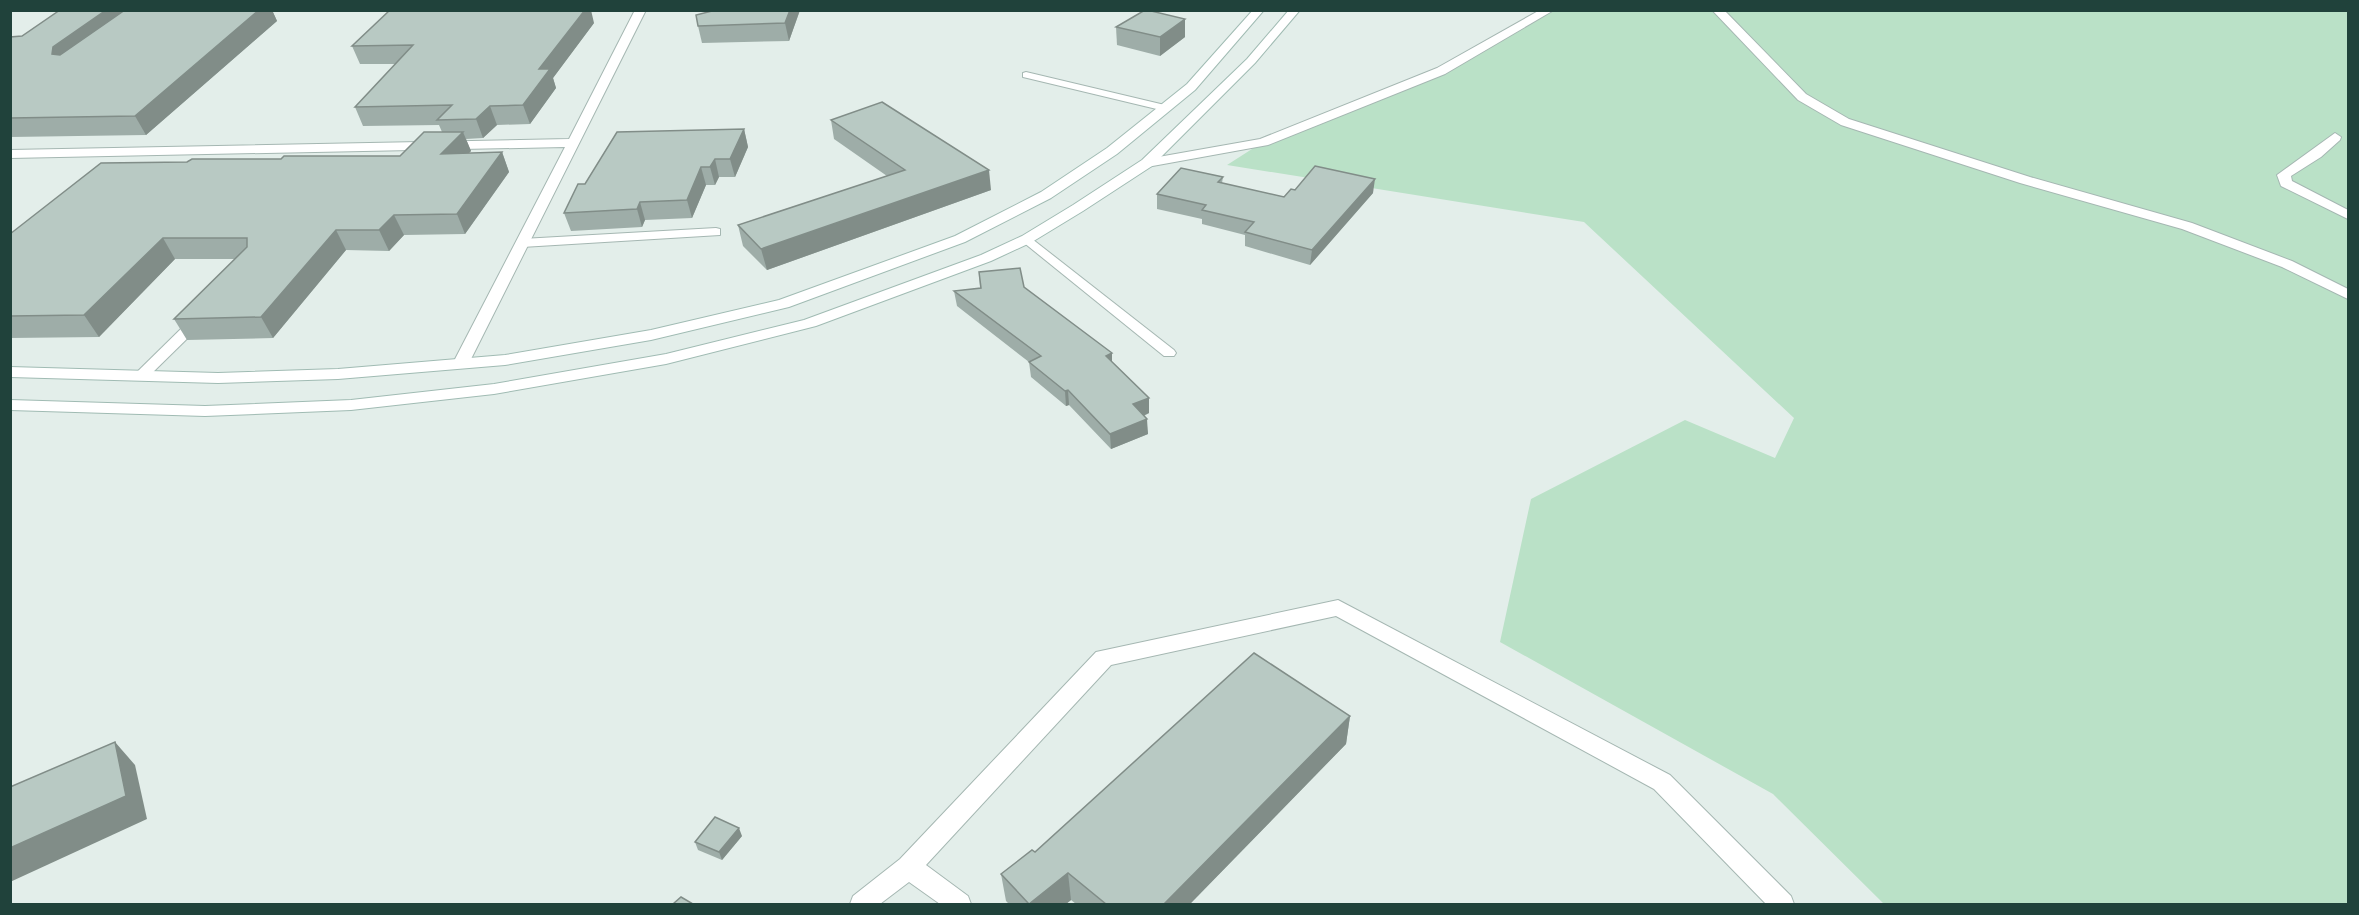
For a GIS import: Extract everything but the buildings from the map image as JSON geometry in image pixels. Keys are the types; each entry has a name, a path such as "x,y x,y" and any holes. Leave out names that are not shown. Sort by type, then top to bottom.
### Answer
{"street":[{"path":"461,363 641,10"},
{"path":"10,372 218,378 338,374 505,360 651,335 784,304 960,239 1047,195 1112,152 1191,87 1259,10"},
{"path":"10,405 205,411 351,405 494,389 666,359 810,323 986,258 1027,239 1147,163 1251,61 1295,10"},
{"path":"1147,163 1263,142 1441,71 1549,10"},
{"path":"1717,10 1802,97 1845,122 2025,180 2187,226 2287,264 2349,295"},
{"path":"2335,136 2316,154 2284,175 2286,183 2349,215"},
{"path":"10,154 572,143"},
{"path":"862,904 909,867 1104,657 1338,608 1662,782 1782,904"},
{"path":"909,867 959,904"}],"lane":[{"path":"1026,75 1165,108"},
{"path":"522,243 716,232"},
{"path":"1027,239 1169,353"},
{"path":"141,376 207,311"}],"green space":[{"path":"1549,11 2348,11 2348,904 1884,904 1773,794 1500,642 1531,499 1685,420 1775,458 1794,418 1584,222 1227,165 1263,142 1441,71"}]}
